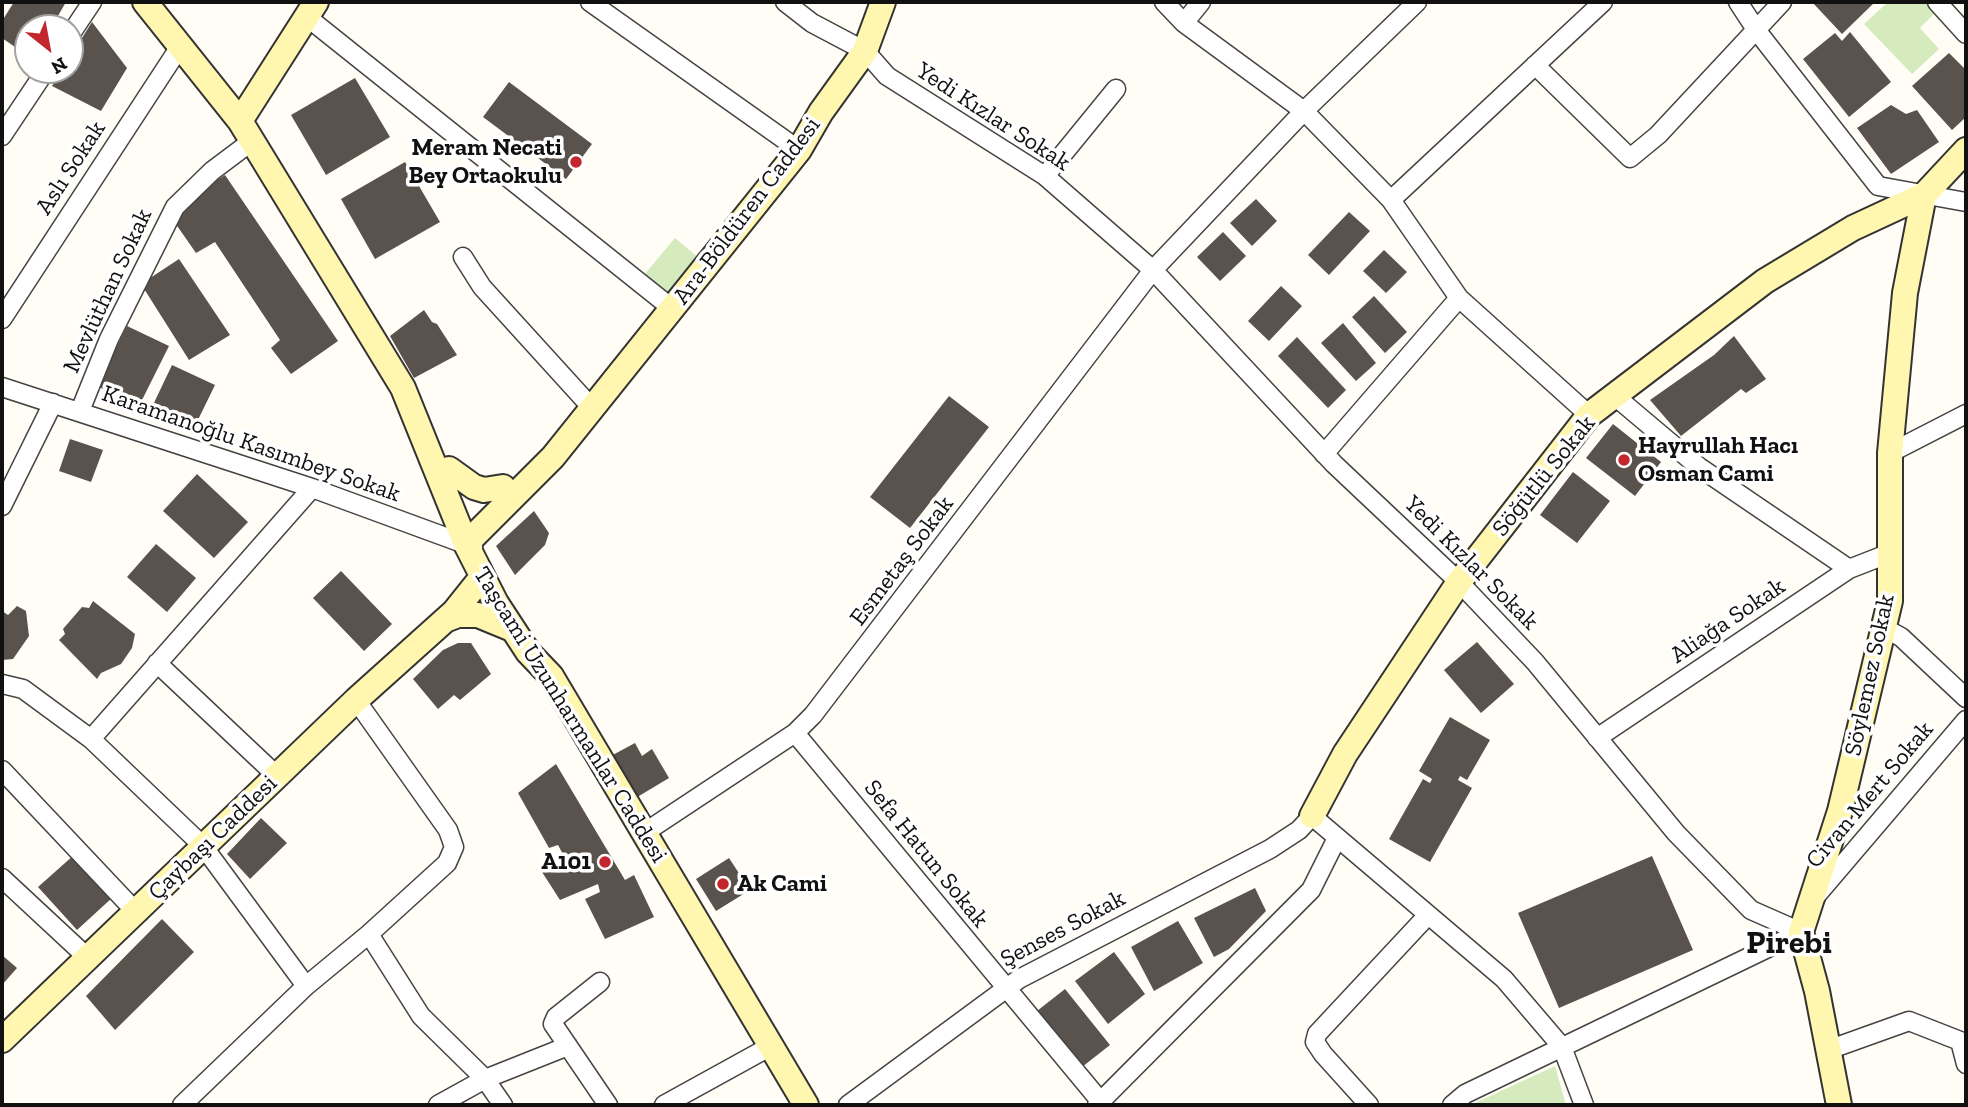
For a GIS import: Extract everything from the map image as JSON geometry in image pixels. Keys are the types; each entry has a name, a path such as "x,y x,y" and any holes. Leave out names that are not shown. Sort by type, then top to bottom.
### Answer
{"street":[{"name":"Taşcami Uzunharmanlar Caddesi","path":"145,2 246,131 403,388 512,629 551,676 806,1105"},
{"path":"590,2 799,150"},
{"name":"Yedi Kızlar Sokak","path":"785,2 812,23 865,51 887,76 1045,176 1153,270 1324,454 1459,582 1535,662 1676,833 1751,910 1801,932"},
{"name":"Ara-Böldüren Caddesi","path":"473,545 548,464 674,310 799,150 821,112 865,51 883,2"},
{"path":"1164,2 1184,23 1304,111 1391,200 1459,298 1589,415"},
{"path":"1184,23 1200,2"},
{"name":"Esmetaş Sokak","path":"644,833 795,733 859,658 1153,270 1304,111 1363,58 1417,2"},
{"path":"1391,200 1603,2"},
{"path":"1738,2 1757,31 1878,186 1966,202"},
{"path":"1535,65 1630,158 1658,135 1782,2"},
{"path":"1937,2 1966,34"},
{"path":"246,131 312,9 674,310"},
{"name":"Aslı Sokak","path":"2,319 181,45"},
{"path":"2,136 37,84"},
{"path":"1045,176 1116,89"},
{"name":"Mevlüthan Sokak","path":"80,411 109,339 174,207 212,171 246,131"},
{"name":"Söğütlü Sokak","path":"1312,816 1345,754 1459,582 1589,415 1765,281 1853,228 1924,195 1966,150"},
{"name":"Söylemez Sokak","path":"1801,932 1840,811 1890,601 1890,453 1905,293 1924,195"},
{"path":"463,257 482,287 592,408"},
{"path":"1324,454 1459,298"},
{"name":"Karamanoğlu Kasımbey Sokak","path":"2,387 312,488 473,545"},
{"path":"403,388 427,419 449,468 473,545 542,651 551,676"},
{"path":"1616,397 1699,467 1849,569"},
{"path":"2,506 53,403"},
{"name":"Ara-Böldüren Caddesi","path":"473,545 503,487 592,408"},
{"path":"1890,453 1966,414"},
{"path":"449,468 474,487 484,490 503,487"},
{"path":"91,739 312,488"},
{"name":"Çaybaşı Caddesi","path":"2,1040 356,700 446,620 473,545"},
{"name":"Çaybaşı Caddesi","path":"425,636 431,619 473,545"},
{"name":"Aliağa Sokak","path":"1597,738 1849,569 1890,553"},
{"path":"446,620 458,615 478,615 512,629"},
{"path":"1884,628 1901,637 1966,698"},
{"path":"157,663 277,776"},
{"path":"2,684 23,689 91,739 203,846 306,986"},
{"path":"182,1105 306,986 369,934 447,863 454,847 448,830 356,700"},
{"name":"Civan Mert Sokak","path":"1811,902 1966,720"},
{"name":"Sefa Hatun Sokak","path":"795,733 1099,1104"},
{"path":"2,770 136,912"},
{"path":"1312,816 1504,979 1562,1048 1584,1105"},
{"name":"Şenses Sokak","path":"848,1105 1004,988 1270,849 1299,830 1312,816"},
{"path":"1099,1104 1311,890 1337,838"},
{"path":"2,878 88,958"},
{"path":"1369,1105 1323,1054 1315,1042 1317,1034 1428,915"},
{"path":"1452,1105 1465,1094 1801,932 1839,1105"},
{"path":"369,934 421,1016 485,1079 503,1105"},
{"path":"600,982 556,1017 553,1024 608,1105"},
{"path":"1828,1049 1909,1021 1960,1041 1966,1064"},
{"path":"438,1105 485,1079 568,1046"},
{"path":"664,1105 771,1046"}],"green space":[{"path":"1888,2 1934,2 1940,8 1920,28 1939,49 1912,74 1864,24"},
{"path":"675,238 699,258 668,295 644,275"},
{"path":"1555,1066 1566,1105 1472,1105 1475,1103"}],"building":[{"path":"14,2 66,2 59,14 14,14 14,46 2,38 2,21"},
{"path":"1812,2 1875,2 1842,34"},
{"path":"92,22 127,68 101,111 52,86 84,84 84,35"},
{"path":"1850,32 1891,82 1849,117 1803,59 1835,33 1842,41"},
{"path":"1949,53 1966,70 1966,117 1952,130 1912,86"},
{"path":"355,78 390,137 326,175 291,115"},
{"path":"509,82 592,144 566,179 483,117"},
{"path":"1891,105 1906,114 1917,110 1939,142 1891,174 1857,128"},
{"path":"405,162 440,222 375,259 341,199"},
{"path":"225,175 338,341 291,374 271,348 280,340 215,242 196,253 173,220 195,194"},
{"path":"1256,199 1277,221 1252,246 1230,223"},
{"path":"1349,212 1370,231 1329,275 1308,255"},
{"path":"1223,232 1246,256 1220,281 1197,257"},
{"path":"1384,250 1407,272 1386,293 1363,271"},
{"path":"179,259 230,335 189,360 141,284"},
{"path":"1281,286 1302,306 1269,341 1248,321"},
{"path":"1374,296 1407,332 1385,353 1352,317"},
{"path":"424,310 432,322 437,324 457,355 414,378 390,336"},
{"path":"1343,323 1376,363 1356,381 1321,343"},
{"path":"127,326 169,346 139,406 97,386"},
{"path":"1734,336 1766,379 1746,393 1741,389 1681,436 1650,400 1714,355"},
{"path":"1297,337 1346,390 1328,408 1278,356"},
{"path":"172,365 215,385 195,426 152,407"},
{"path":"949,396 989,427 910,528 870,497"},
{"name":"Hayrullah Hacı Osman Cami","path":"1613,424 1661,462 1635,496 1586,458"},
{"path":"70,439 103,450 91,482 59,471"},
{"path":"1573,472 1610,501 1577,543 1540,515"},
{"path":"197,474 248,522 214,558 163,511"},
{"path":"534,511 549,533 545,545 515,575 496,546"},
{"path":"156,544 196,578 167,612 127,577"},
{"path":"341,571 392,624 364,651 313,598"},
{"path":"93,601 135,634 132,648 121,664 101,673 97,679 59,640 65,634 63,629 82,607 89,608"},
{"path":"17,606 26,611 29,636 13,659 2,660 2,611 8,615"},
{"path":"1477,642 1514,684 1481,713 1444,670"},
{"path":"458,643 471,643 491,674 460,700 454,695 438,709 413,679 443,650"},
{"path":"1450,717 1490,740 1467,780 1460,776 1458,780 1472,788 1430,862 1389,839 1423,779 1430,783 1432,779 1419,771"},
{"path":"635,743 642,756 652,749 669,778 634,799 609,757"},
{"path":"556,764 625,880 634,875 654,917 605,939 585,899 600,892 598,884 560,900 542,872 565,858 558,845 549,848 518,793"},
{"path":"261,818 287,843 250,879 227,854"},
{"path":"74,855 113,897 77,930 38,887"},
{"path":"1652,856 1693,950 1559,1008 1518,913"},
{"name":"Ak Cami","path":"729,858 750,890 716,911 696,879"},
{"path":"1255,888 1266,911 1229,949 1214,957 1194,918"},
{"path":"162,919 194,952 115,1030 86,996"},
{"path":"1178,921 1203,963 1154,991 1131,947"},
{"path":"1114,952 1145,994 1108,1024 1075,981"},
{"path":"2,955 17,968 2,985"},
{"path":"1065,989 1110,1045 1082,1067 1037,1011"}],"place":[{"name":"Meram Necati Bey Ortaokulu","path":"576,162"},
{"name":"Hayrullah Hacı Osman Cami","path":"1624,460"},
{"name":"A101","path":"605,862"},
{"name":"Ak Cami","path":"723,884"}],"district":[{"name":"Pirebi","path":"1789,944"}]}
